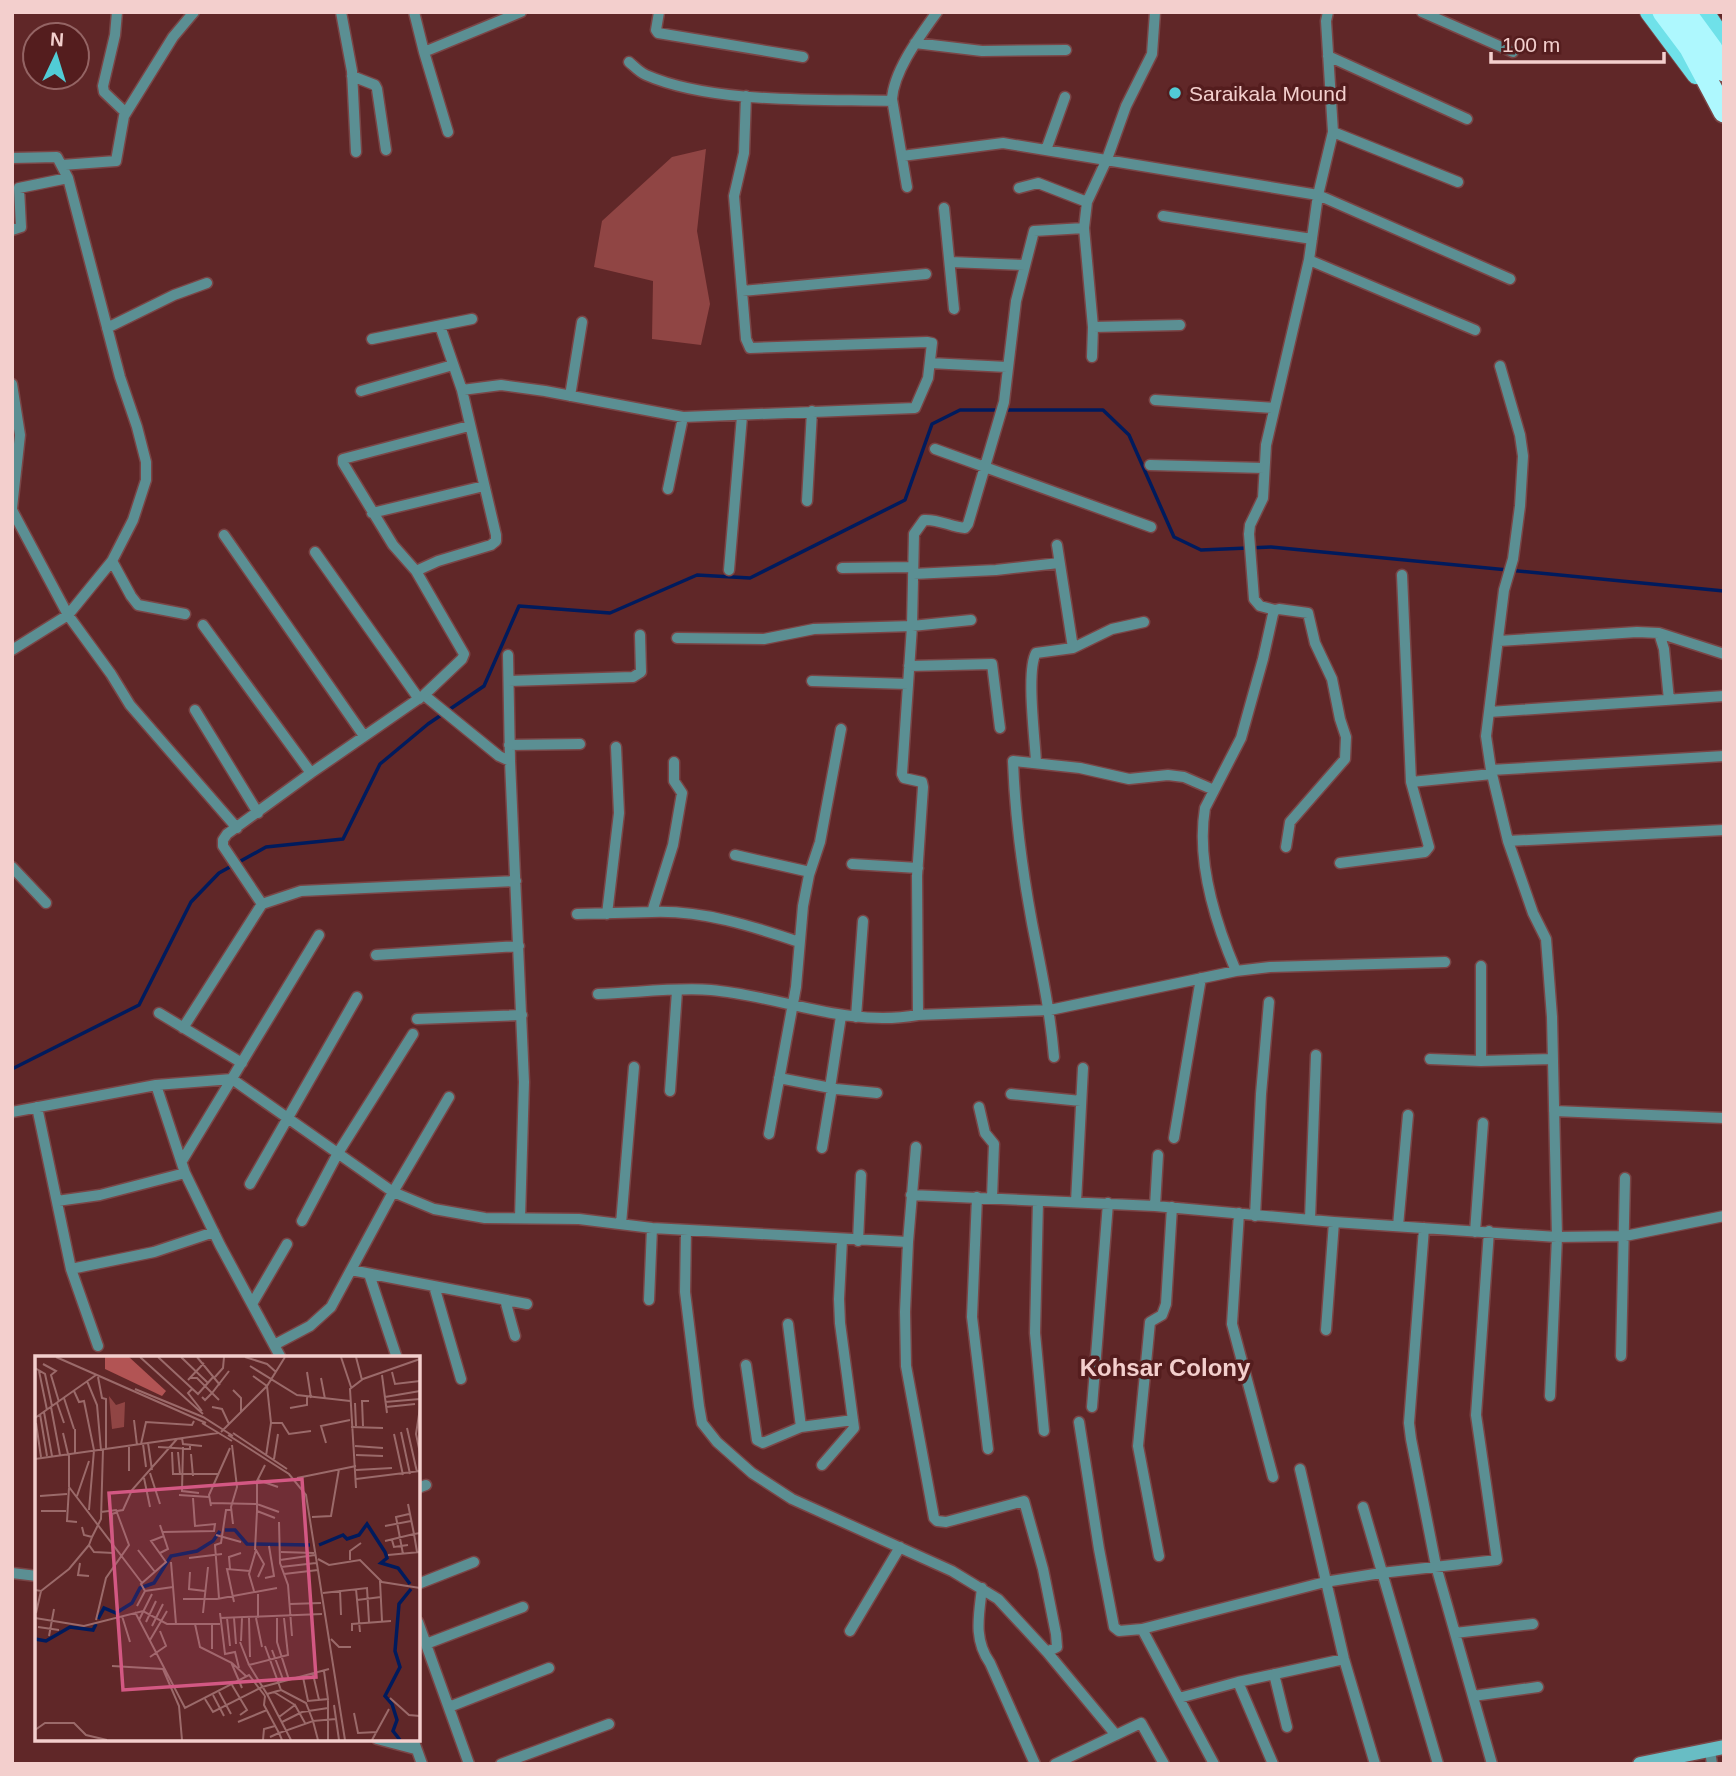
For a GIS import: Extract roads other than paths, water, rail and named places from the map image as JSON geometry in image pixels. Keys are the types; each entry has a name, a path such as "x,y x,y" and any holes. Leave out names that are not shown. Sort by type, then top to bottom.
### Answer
{"highway":[{"path":"1663,12 1690,48 1724,112"},
{"path":"1685,12 1712,49 1724,71"}],"main road":[{"path":"1649,12 1689,64 1724,119"},
{"path":"1705,12 1724,41"}],"street":[{"path":"117,12 116,35 103,86 104,92 126,113"},
{"path":"62,165 116,161 126,113 173,37 194,12"},
{"path":"341,12 352,76 356,152"},
{"path":"414,12 448,132"},
{"path":"424,52 521,12"},
{"path":"659,12 656,30 658,33 803,57"},
{"path":"907,187 892,101 893,87 915,43 937,12"},
{"path":"1092,357 1093,327 1084,228 1087,202 1107,159 1126,106 1152,54 1155,12"},
{"path":"1286,847 1290,822 1345,760 1346,737 1332,679 1315,643 1308,613 1275,610 1260,606 1254,599 1249,534 1250,525 1263,498 1266,444 1309,260 1318,195 1333,132 1326,21 1328,12"},
{"path":"1422,12 1513,52"},
{"path":"915,43 982,51 1066,50"},
{"path":"1328,57 1467,119"},
{"path":"629,62 643,74 677,86 746,96 892,101"},
{"path":"352,76 375,85 377,89 386,150"},
{"path":"462,390 500,385 683,417 915,408 928,377 932,343 750,348 746,340 734,196 744,153 746,96"},
{"path":"1046,150 1065,97"},
{"path":"1333,132 1458,182"},
{"path":"902,156 1003,143 1318,195 1510,279"},
{"path":"12,158 57,156 68,178 146,463 146,480 132,520 112,561 68,615 12,650"},
{"path":"12,230 22,227 19,188 68,178"},
{"path":"1018,188 1038,183 1087,202"},
{"path":"944,208 954,309"},
{"path":"1163,216 1312,239"},
{"path":"918,1016 918,868 923,787 922,782 904,778 902,774 912,626 914,534 918,524 924,520 932,519 965,528 968,524 1004,402 1016,301 1034,231 1084,228"},
{"path":"1309,260 1475,330"},
{"path":"950,262 1025,265"},
{"path":"742,291 926,274"},
{"path":"107,328 174,295 207,283"},
{"path":"372,339 472,319"},
{"path":"570,396 582,323"},
{"path":"1093,327 1180,325"},
{"path":"416,571 496,541 462,390 440,326"},
{"path":"930,363 1007,367"},
{"path":"360,391 453,365"},
{"path":"1500,366 1520,435 1523,456 1513,559 1504,590 1486,736 1491,772 1508,841 1533,913 1546,939 1553,1059 1557,1237 1550,1396"},
{"path":"12,384 20,435 12,509 68,615 130,705 237,828"},
{"path":"1155,400 1274,408"},
{"path":"807,501 812,411"},
{"path":"729,570 742,416"},
{"path":"668,489 683,417"},
{"path":"259,900 223,846 223,840 363,736 425,699 464,654 416,571 393,545 372,513 343,459 469,426"},
{"path":"936,449 1151,527"},
{"path":"1150,465 1265,468"},
{"path":"372,513 484,486"},
{"path":"224,535 363,736"},
{"path":"1057,545 1073,648"},
{"path":"315,552 425,699 499,756 510,761"},
{"path":"112,561 138,605 184,614"},
{"path":"842,568 913,571 1059,563"},
{"path":"1340,863 1425,852 1429,847 1411,782 1402,575"},
{"path":"1236,971 1209,890 1204,816 1205,808 1241,738 1275,610"},
{"path":"677,638 764,639 814,629 912,626 971,620"},
{"path":"1036,762 1033,656 1036,653 1073,648 1112,629 1144,622"},
{"path":"203,625 311,773"},
{"path":"1499,641 1659,633 1724,654"},
{"path":"1659,633 1664,649 1669,700"},
{"path":"509,681 633,677 641,672 640,635"},
{"path":"508,655 509,745 524,1082 520,1218"},
{"path":"909,666 992,664 1000,728"},
{"path":"812,681 908,684"},
{"path":"1489,712 1724,696"},
{"path":"195,710 258,813"},
{"path":"769,1134 796,987 803,906 820,842 841,729"},
{"path":"509,745 580,744"},
{"path":"607,914 619,813 616,747"},
{"path":"1411,782 1491,772 1724,756"},
{"path":"1054,1057 1050,1010 1032,924 1016,818 1013,761 1080,768 1129,779 1168,775 1184,777 1214,790"},
{"path":"652,912 673,845 682,793 674,781 674,762"},
{"path":"1508,841 1724,830"},
{"path":"735,855 810,872"},
{"path":"852,864 918,868"},
{"path":"12,867 46,903"},
{"path":"183,1028 259,900 301,891 516,881"},
{"path":"577,914 677,911 750,926 799,942"},
{"path":"856,1017 863,921"},
{"path":"181,1161 319,935"},
{"path":"376,955 519,946"},
{"path":"598,994 710,990 792,1004 841,1016 900,1019 1050,1010 1236,971 1270,967 1445,962"},
{"path":"1481,966 1481,1061"},
{"path":"1174,1138 1201,978"},
{"path":"670,1091 677,991"},
{"path":"250,1184 357,997"},
{"path":"1255,1216 1269,1002"},
{"path":"159,1013 242,1063"},
{"path":"417,1018 522,1015"},
{"path":"822,1148 841,1016"},
{"path":"302,1221 338,1153 413,1034"},
{"path":"1310,1219 1316,1055"},
{"path":"1430,1059 1553,1059"},
{"path":"621,1224 634,1067"},
{"path":"1076,1202 1083,1068"},
{"path":"779,1078 877,1093"},
{"path":"12,1112 156,1085 232,1079 393,1192 434,1209 485,1217 579,1219 686,1230 908,1242"},
{"path":"156,1085 185,1173 280,1356"},
{"path":"1011,1094 1081,1101"},
{"path":"274,1345 310,1326 331,1307 393,1192 449,1097"},
{"path":"37,1107 71,1269 98,1346"},
{"path":"979,1107 985,1133 994,1144 992,1198"},
{"path":"1554,1111 1724,1118"},
{"path":"1398,1226 1408,1115"},
{"path":"1475,1232 1483,1123"},
{"path":"916,1147 908,1242 905,1366 934,1518 946,1522 1024,1501 1043,1569 1056,1634 1057,1647 1047,1652"},
{"path":"1156,1206 1158,1155"},
{"path":"57,1201 100,1195 185,1173"},
{"path":"858,1241 861,1174"},
{"path":"1621,1356 1625,1178"},
{"path":"911,1195 1172,1207 1255,1216 1557,1237 1625,1236 1724,1216"},
{"path":"978,1197 972,1317 988,1449"},
{"path":"1038,1201 1035,1333 1044,1431"},
{"path":"1092,1407 1108,1203"},
{"path":"1159,1556 1140,1465 1139,1426 1150,1322 1162,1315 1166,1304 1172,1207"},
{"path":"1239,1213 1232,1324 1273,1477"},
{"path":"1326,1330 1334,1222"},
{"path":"649,1300 652,1227"},
{"path":"1424,1227 1409,1423 1436,1566 1492,1764"},
{"path":"686,1230 685,1292 702,1423 716,1442 752,1473 792,1499 952,1571 998,1599 1047,1652 1116,1735"},
{"path":"1079,1422 1099,1549 1114,1627 1119,1631 1142,1629 1325,1582 1497,1560 1476,1415 1489,1231"},
{"path":"71,1269 155,1252 214,1232"},
{"path":"822,1465 854,1428 840,1323 842,1240"},
{"path":"252,1304 287,1244"},
{"path":"351,1270 527,1304"},
{"path":"369,1273 396,1356"},
{"path":"435,1286 461,1379"},
{"path":"505,1300 515,1336"},
{"path":"788,1324 801,1427"},
{"path":"746,1365 757,1440 763,1443 801,1427 853,1420"},
{"path":"1300,1469 1343,1659 1375,1764"},
{"path":"1363,1507 1438,1764"},
{"path":"850,1631 900,1547"},
{"path":"420,1583 474,1562"},
{"path":"12,1573 35,1576"},
{"path":"982,1588 976,1632 1035,1764"},
{"path":"426,1644 523,1607"},
{"path":"1455,1633 1533,1624"},
{"path":"420,1628 469,1764"},
{"path":"1142,1629 1214,1764"},
{"path":"1179,1698 1343,1659"},
{"path":"449,1707 549,1668"},
{"path":"1274,1674 1287,1727"},
{"path":"1238,1682 1273,1764"},
{"path":"1473,1696 1538,1687"},
{"path":"1055,1764 1141,1723 1164,1764"},
{"path":"502,1764 609,1724"},
{"path":"392,1741 414,1744 422,1764"},
{"path":"1640,1764 1715,1754"}],"waterway":[{"path":"12,1069 139,1005 191,902 219,873 266,847 343,839 380,764 428,724 484,686 519,606 610,613 697,575 750,578 905,500 932,424 960,410 1103,410 1129,435 1174,537 1201,550 1271,547 1724,591"}],"place":[{"name":"Saraikala Mound","path":"1175,93"}],"district":[{"name":"Kohsar Colony","path":"1165,1367"}]}
